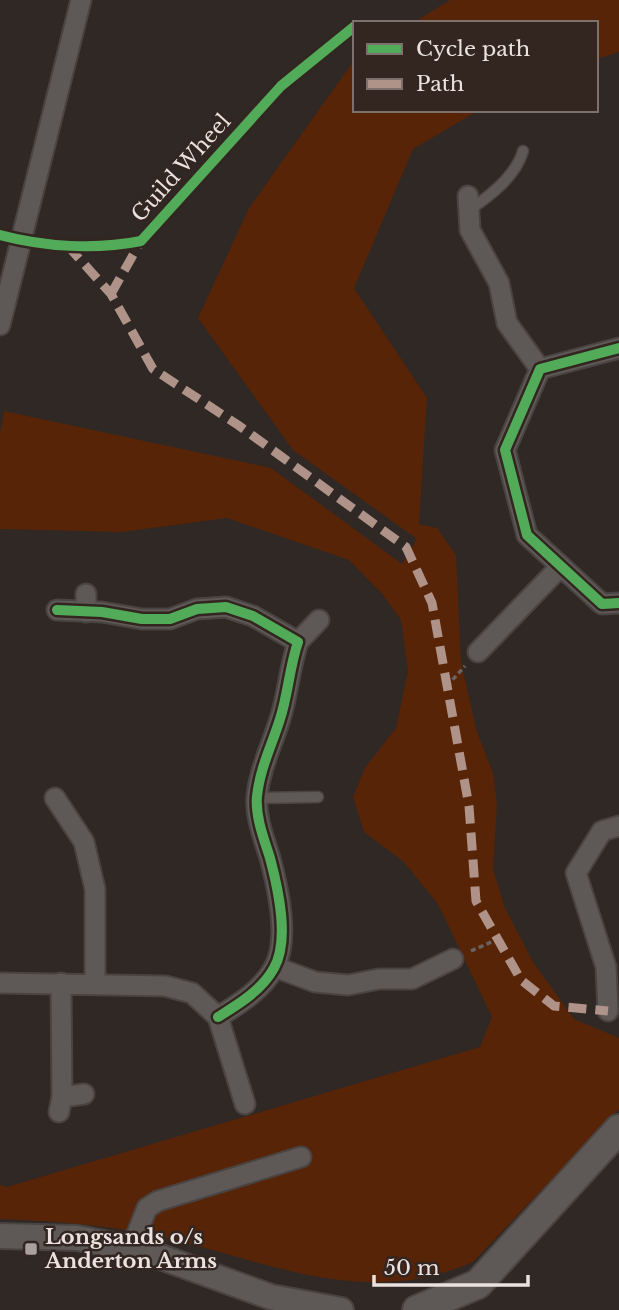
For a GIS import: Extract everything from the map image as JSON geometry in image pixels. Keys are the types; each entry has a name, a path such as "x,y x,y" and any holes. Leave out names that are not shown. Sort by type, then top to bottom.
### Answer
{"main road":[{"path":"469,1310 478,1284 619,1129"},
{"path":"418,1310 478,1284"}],"street":[{"path":"0,325 81,0"},
{"path":"468,203 470,230 499,283 506,323 540,369"},
{"path":"540,369 619,348"},
{"path":"540,369 505,450 527,535 602,604 619,603"},
{"path":"478,652 561,566"},
{"path":"57,610 86,603 142,619 170,619 197,609 226,607 253,616 298,642"},
{"path":"218,1017 251,996 275,967 282,931 278,885 262,833 257,798 264,761 281,718 288,672 298,642 319,620"},
{"path":"55,798 83,842 95,889 95,984"},
{"path":"608,1011 606,967 576,873 602,831 619,826"},
{"path":"275,967 315,982 348,985 379,979 412,979 453,959"},
{"path":"0,983 165,986 192,993 218,1017 245,1104"},
{"path":"61,983 61,1105 84,1094"},
{"path":"131,1249 147,1208 158,1201 302,1157"},
{"path":"0,1236 77,1238 131,1249 278,1304 341,1310"}],"lane":[{"path":"468,203 495,191 520,161 523,151"},
{"path":"257,798 318,797"}],"path":[{"path":"447,686 478,652"},
{"path":"453,959 498,939"}],"shaded area":[{"path":"450,0 619,0 619,52 598,58 598,21 416,21"},
{"path":"353,62 353,112 476,112 413,149 354,288 427,398 419,524 437,528 456,555 461,662 477,732 493,773 497,804 493,869 505,908 533,962 574,1019 619,1038 619,1109 473,1262 432,1276 393,1282 316,1276 158,1236 119,1229 0,1219 0,1185 7,1187 480,1047 492,1017 438,904 403,861 364,832 353,797 365,768 396,728 408,671 401,620 383,595 349,560 227,518 122,532 0,529 0,434 4,411 271,468 402,564 417,539 293,450 198,318 249,208"}],"marked path":[{"path":"111,294 141,241"},
{"path":"67,245 111,294 153,369 238,425 406,547 432,603 469,806 476,901 521,980 554,1006 608,1011"}],"cycle path":[{"name":"Guild Wheel","path":"0,235 70,246 106,246 141,241 281,86 353,28"},
{"path":"619,348 540,369 505,450 527,535 602,604 619,603"},
{"path":"57,610 102,612 142,619 170,619 197,609 226,607 253,616 298,642 283,710 263,766 257,796 259,819 279,899 282,929 279,956 269,976 257,990 218,1017"}],"place":[{"name":"Longsands o/s Anderton Arms","path":"31,1249"}]}
